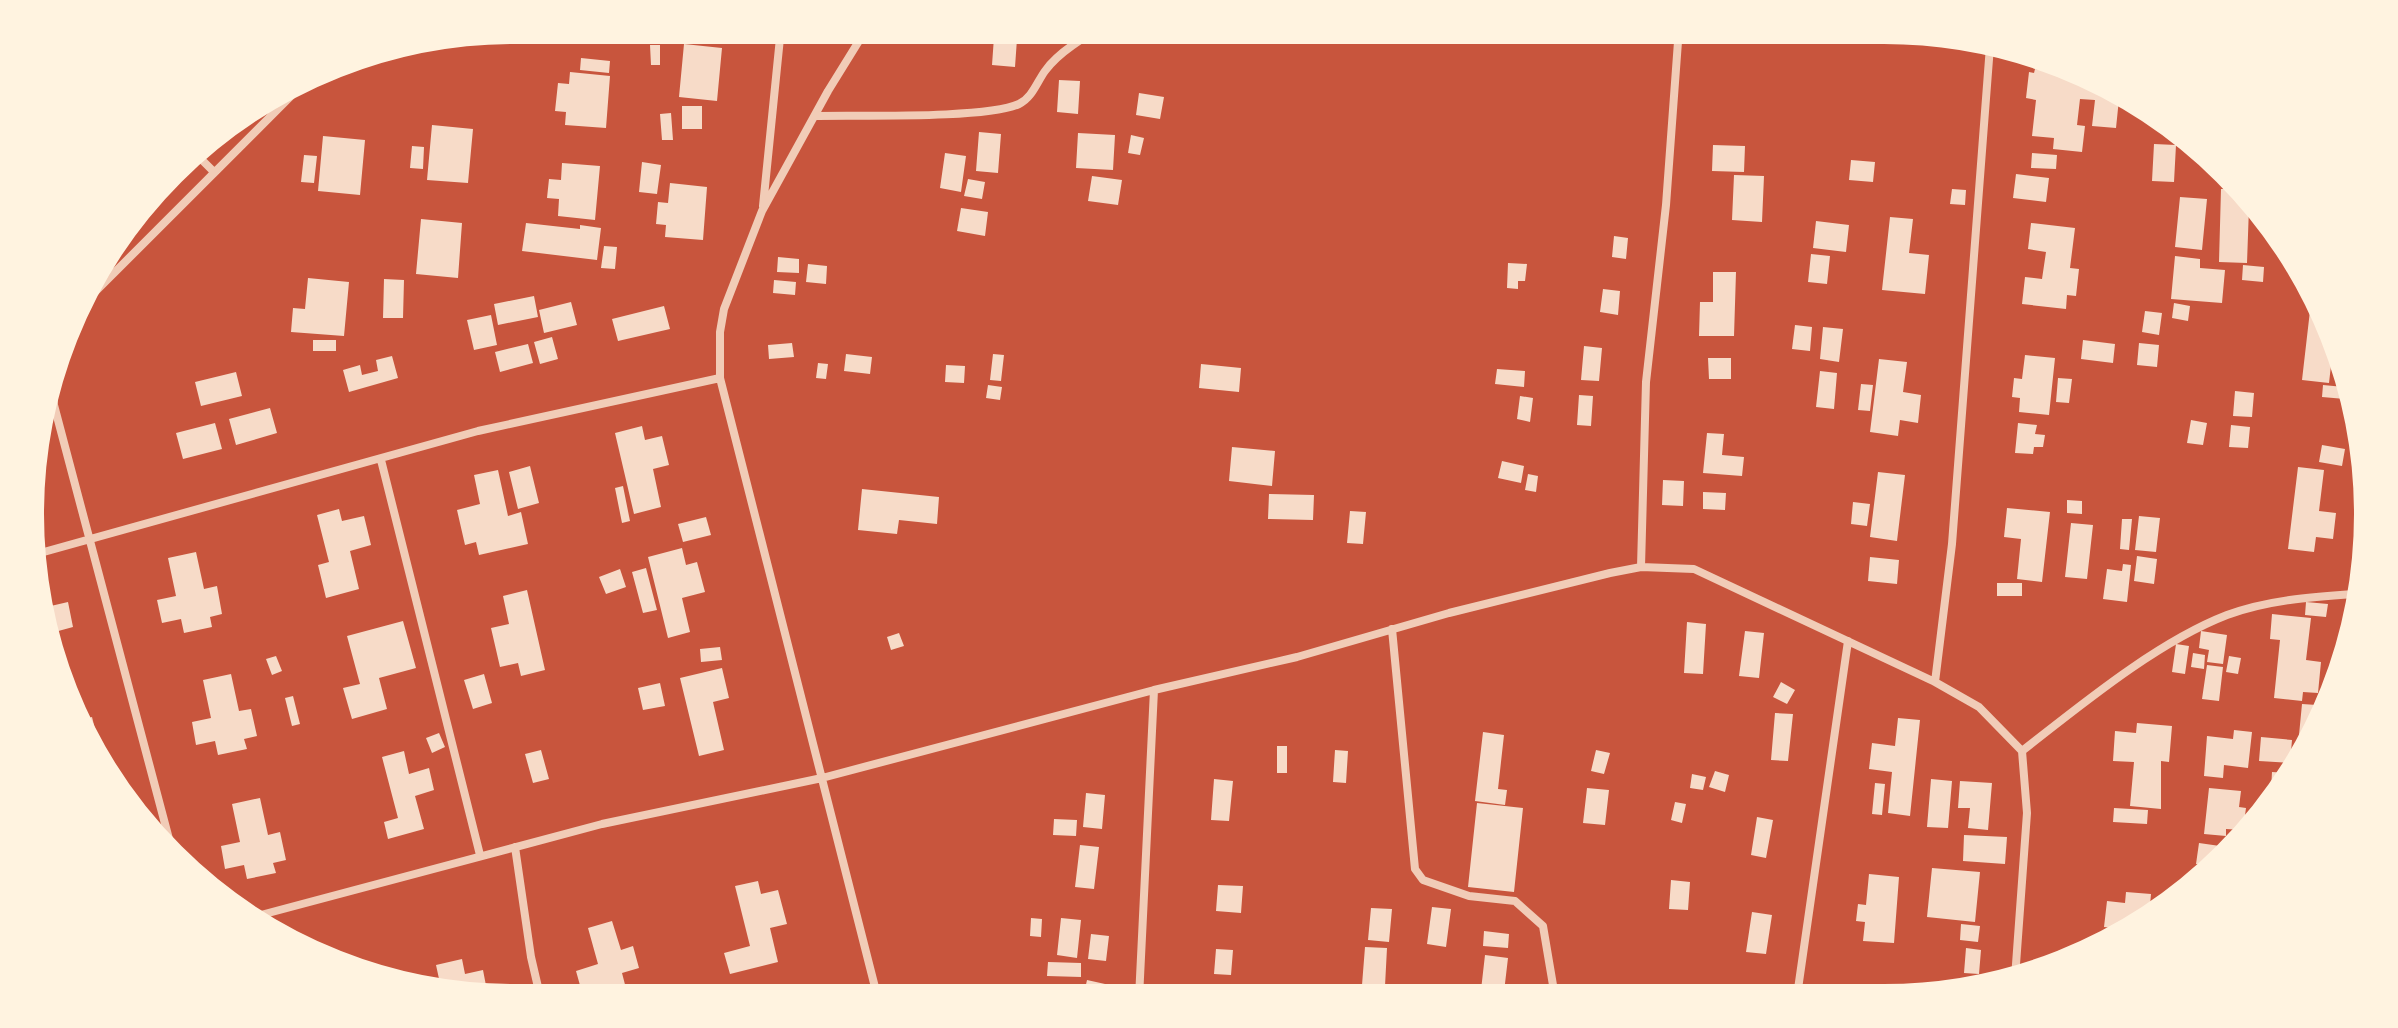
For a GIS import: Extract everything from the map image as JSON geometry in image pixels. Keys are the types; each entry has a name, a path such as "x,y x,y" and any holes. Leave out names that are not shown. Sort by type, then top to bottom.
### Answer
{"street":[{"path":"762,211 780,42"},
{"path":"859,42 762,211 724,309 720,332 720,378 875,986"},
{"path":"815,116 986,111 1018,105 1028,98 1047,67 1081,42"},
{"path":"1641,567 1646,382 1666,205 1678,42"},
{"path":"1935,682 1952,544 1989,54"},
{"path":"101,286 286,101"},
{"path":"202,160 214,172"},
{"path":"44,552 478,431 720,378"},
{"path":"55,407 168,835"},
{"path":"381,460 480,855"},
{"path":"264,914 480,855 698,802 822,778 1641,567 1694,569 1935,682 1979,707 2022,751 2027,813 2016,967"},
{"path":"2022,751 2092,696 2186,635 2227,615 2287,599 2349,594"},
{"path":"1392,629 1415,869 1423,880 1469,896 1515,901 1543,926 1553,986"},
{"path":"1798,986 1848,641"},
{"path":"1140,986 1154,690"},
{"path":"515,847 538,986"}],"building":[{"path":"994,42 1017,42 1015,67 992,65"},
{"path":"684,44 722,48 717,101 679,97"},
{"path":"650,45 660,45 660,65 651,65"},
{"path":"581,58 610,61 609,73 580,70"},
{"path":"2035,69 2065,78 2118,104 2116,128 2092,126 2095,100 2080,99 2077,125 2085,126 2082,152 2053,149 2054,138 2032,136 2036,100 2026,98 2029,72 2034,73"},
{"path":"570,72 610,76 606,128 565,125 566,112 555,111 558,83 569,84"},
{"path":"1059,80 1080,81 1078,114 1057,112"},
{"path":"1139,93 1164,97 1160,119 1136,115"},
{"path":"682,106 702,106 702,129 682,129"},
{"path":"671,113 673,140 662,140 660,114"},
{"path":"432,125 473,129 468,183 427,180"},
{"path":"979,132 1001,134 998,173 976,171"},
{"path":"1078,133 1115,135 1113,170 1076,168"},
{"path":"1131,135 1144,138 1140,155 1128,153"},
{"path":"323,136 365,140 360,195 318,191"},
{"path":"2154,144 2176,145 2174,182 2152,181"},
{"path":"1713,145 1745,146 1744,172 1712,171"},
{"path":"412,146 424,147 423,169 410,168"},
{"path":"945,153 966,156 961,192 940,188"},
{"path":"2032,153 2057,155 2056,169 2031,168"},
{"path":"304,155 317,156 314,183 301,182"},
{"path":"1851,160 1875,162 1873,182 1849,180"},
{"path":"642,162 661,165 657,194 639,192"},
{"path":"562,163 600,166 595,220 558,216 559,199 547,198 549,179 561,180"},
{"path":"2016,174 2049,178 2046,202 2013,198"},
{"path":"1734,175 1764,176 1762,222 1732,220"},
{"path":"1092,176 1122,180 1118,205 1088,201"},
{"path":"968,179 985,182 982,199 964,196"},
{"path":"670,183 707,187 703,240 665,237 666,225 656,224 658,202 668,203"},
{"path":"1952,189 1966,190 1965,205 1950,204"},
{"path":"2221,189 2226,189 2249,215 2247,263 2219,262"},
{"path":"2180,197 2207,199 2202,250 2175,247"},
{"path":"961,208 988,212 985,236 957,231"},
{"path":"1890,217 1913,219 1909,253 1929,255 1925,294 1882,290"},
{"path":"421,219 462,223 458,278 416,274"},
{"path":"1816,221 1849,225 1846,252 1813,248"},
{"path":"526,223 601,228 597,260 522,251"},
{"path":"2031,223 2075,228 2070,268 2079,269 2076,296 2067,295 2066,309 2022,304 2025,277 2042,279 2046,252 2028,249"},
{"path":"1614,236 1628,238 1626,259 1612,257"},
{"path":"604,246 617,247 615,269 601,268"},
{"path":"1811,254 1830,256 1827,284 1808,282"},
{"path":"2175,256 2200,259 2200,268 2225,270 2222,303 2171,299"},
{"path":"778,257 799,259 799,273 777,272"},
{"path":"1508,263 1527,264 1525,281 1518,281 1518,289 1507,288"},
{"path":"808,264 827,266 826,284 806,282"},
{"path":"2243,265 2264,267 2263,282 2242,280"},
{"path":"1713,272 1736,272 1734,336 1699,336 1700,302 1713,302"},
{"path":"308,278 349,282 344,336 291,332 293,308 305,309"},
{"path":"384,279 404,280 403,318 383,318"},
{"path":"774,280 796,282 795,295 773,293"},
{"path":"1603,289 1620,291 1618,315 1600,312"},
{"path":"534,296 538,317 498,325 494,304"},
{"path":"571,302 577,325 544,333 539,310"},
{"path":"2174,303 2190,306 2188,321 2172,318"},
{"path":"664,306 670,329 618,341 612,319"},
{"path":"2145,311 2162,313 2159,335 2142,332"},
{"path":"2310,311 2331,363 2329,383 2302,380"},
{"path":"491,315 497,345 474,350 467,320"},
{"path":"1795,325 1812,327 1810,351 1792,349"},
{"path":"1823,327 1843,329 1839,362 1820,359"},
{"path":"552,337 558,359 540,364 534,342"},
{"path":"313,340 336,340 336,351 313,351"},
{"path":"2083,340 2115,344 2113,363 2081,359"},
{"path":"792,343 794,357 769,359 768,345"},
{"path":"2139,343 2159,345 2157,367 2137,365"},
{"path":"528,344 533,363 500,372 495,352"},
{"path":"1584,346 1602,348 1599,381 1581,380"},
{"path":"846,354 872,357 870,374 844,371"},
{"path":"993,354 1004,355 1001,381 990,380"},
{"path":"2025,355 2055,358 2049,415 2019,412 2020,398 2012,397 2014,378 2022,379"},
{"path":"392,356 398,378 349,392 343,370 360,365 362,375 378,371 376,360"},
{"path":"1708,358 1731,358 1731,379 1709,379"},
{"path":"1879,359 1907,362 1903,392 1921,395 1918,423 1900,420 1898,436 1870,432"},
{"path":"818,363 828,364 826,379 816,378"},
{"path":"1201,364 1241,368 1239,392 1199,388"},
{"path":"946,365 965,366 964,383 945,382"},
{"path":"1497,369 1525,371 1524,387 1495,384"},
{"path":"1820,371 1837,373 1834,409 1816,407"},
{"path":"236,372 242,396 201,406 195,382"},
{"path":"2058,378 2072,379 2069,403 2056,402"},
{"path":"1861,384 1873,385 1870,411 1858,410"},
{"path":"988,385 1002,387 1000,400 986,398"},
{"path":"2323,385 2338,386 2342,399 2322,397"},
{"path":"2235,391 2254,393 2252,417 2233,416"},
{"path":"1579,395 1593,396 1591,426 1577,425"},
{"path":"1520,396 1533,398 1530,422 1517,419"},
{"path":"270,408 277,433 236,445 229,419"},
{"path":"2191,420 2207,423 2203,445 2187,443"},
{"path":"215,423 222,449 183,459 176,433"},
{"path":"2018,423 2037,425 2035,434 2045,435 2043,447 2034,447 2033,454 2015,453"},
{"path":"2231,425 2250,427 2248,448 2229,447"},
{"path":"642,426 645,440 662,436 669,465 653,469 661,507 634,514 615,433"},
{"path":"1707,433 1724,434 1722,455 1744,457 1742,476 1703,473"},
{"path":"2322,445 2345,449 2342,466 2319,462"},
{"path":"1232,447 1275,451 1272,486 1229,481"},
{"path":"1502,461 1524,466 1521,483 1498,478"},
{"path":"530,466 539,503 518,509 509,472"},
{"path":"2298,467 2324,470 2319,511 2336,513 2333,539 2316,537 2314,552 2288,549"},
{"path":"498,470 508,516 521,512 528,544 479,555 476,542 465,545 457,510 480,504 474,475"},
{"path":"1878,472 1905,475 1897,541 1870,537"},
{"path":"1528,474 1538,476 1536,492 1525,490"},
{"path":"1663,480 1684,481 1683,506 1662,505"},
{"path":"623,486 630,521 622,523 615,488"},
{"path":"862,489 939,497 937,524 899,520 897,534 858,530"},
{"path":"1703,492 1726,493 1725,510 1703,509"},
{"path":"1269,494 1314,495 1313,520 1268,519"},
{"path":"2067,500 2082,501 2082,514 2067,513"},
{"path":"1853,502 1870,504 1867,526 1851,524"},
{"path":"2007,508 2050,512 2042,582 2017,579 2021,539 2004,537"},
{"path":"339,509 342,521 364,516 371,545 350,551 359,589 326,598 318,565 329,562 317,515"},
{"path":"1350,511 1366,512 1363,544 1347,543"},
{"path":"2139,516 2160,518 2156,552 2135,550"},
{"path":"706,517 711,535 683,542 678,524"},
{"path":"2122,519 2132,519 2129,550 2120,549"},
{"path":"2071,523 2093,525 2087,579 2065,577"},
{"path":"682,548 686,565 697,562 705,592 682,598 690,632 668,638 648,557"},
{"path":"196,552 204,589 217,586 222,614 210,617 212,627 184,633 181,619 162,623 157,600 176,596 168,558"},
{"path":"2137,556 2157,559 2154,584 2134,581"},
{"path":"1870,557 1899,560 1897,584 1868,581"},
{"path":"2123,564 2131,565 2127,602 2103,599 2107,569 2122,571"},
{"path":"646,568 657,610 643,613 632,572"},
{"path":"620,569 626,587 606,594 599,577"},
{"path":"1997,583 2022,583 2022,596 1997,596"},
{"path":"527,590 545,670 521,676 518,663 500,667 491,628 509,624 503,596"},
{"path":"68,602 73,627 57,631 51,606"},
{"path":"2306,602 2328,604 2326,617 2305,615"},
{"path":"2272,614 2311,618 2306,660 2321,662 2318,693 2303,692 2302,701 2274,698 2280,640 2270,639"},
{"path":"403,621 416,668 379,678 387,709 352,719 343,688 360,684 347,636"},
{"path":"1687,622 1706,624 1703,674 1684,673"},
{"path":"1745,631 1764,633 1759,678 1739,676"},
{"path":"2201,631 2227,635 2223,664 2207,662 2209,650 2199,648"},
{"path":"899,633 904,646 891,650 887,637"},
{"path":"2176,644 2189,646 2185,674 2172,672"},
{"path":"720,647 722,660 701,662 700,649"},
{"path":"2193,653 2205,655 2204,669 2191,667"},
{"path":"276,656 282,671 272,675 266,659"},
{"path":"2229,656 2241,658 2238,674 2226,672"},
{"path":"2207,665 2223,667 2219,701 2202,699"},
{"path":"722,668 729,698 713,702 724,750 699,756 680,678"},
{"path":"231,674 239,711 251,709 257,736 244,739 247,749 218,755 215,741 196,745 192,722 211,718 203,680"},
{"path":"484,674 492,703 473,709 464,680"},
{"path":"1781,682 1795,690 1787,704 1773,697"},
{"path":"660,683 665,706 643,710 638,688"},
{"path":"293,696 300,724 292,726 285,698"},
{"path":"2302,704 2315,705 2301,735"},
{"path":"1775,713 1793,714 1788,761 1771,760"},
{"path":"1898,718 1920,720 1910,816 1888,813 1892,772 1869,769 1872,743 1895,746"},
{"path":"2137,723 2172,726 2169,762 2161,761 2161,809 2130,806 2134,762 2113,761 2115,731 2136,733"},
{"path":"2234,730 2252,732 2248,768 2224,765 2223,778 2204,776 2207,736 2233,739"},
{"path":"1483,732 1504,735 1498,789 1507,790 1505,805 1475,801"},
{"path":"439,733 445,747 432,753 426,738"},
{"path":"2261,737 2292,740 2291,753 2285,763 2259,761"},
{"path":"1277,746 1287,746 1287,773 1277,773"},
{"path":"541,750 549,779 533,783 525,754"},
{"path":"1335,750 1348,751 1346,783 1333,782"},
{"path":"1596,750 1610,753 1604,774 1591,771"},
{"path":"404,751 409,774 429,768 434,790 415,796 424,829 388,839 384,822 398,818 382,757"},
{"path":"1715,771 1729,775 1725,792 1709,787"},
{"path":"1692,774 1706,777 1703,790 1690,788"},
{"path":"1214,779 1233,781 1229,821 1211,820"},
{"path":"1931,779 1952,781 1948,828 1927,827"},
{"path":"1960,781 1992,783 1988,830 1968,828 1970,808 1958,808"},
{"path":"1875,783 1885,784 1882,815 1872,814"},
{"path":"1587,788 1609,790 1605,825 1583,823"},
{"path":"2209,788 2241,791 2239,807 2246,808 2245,818 2239,825 2235,830 2226,829 2226,836 2204,834"},
{"path":"1086,793 1105,795 1102,829 1083,827"},
{"path":"260,798 268,835 280,832 286,860 273,863 276,873 247,879 244,865 225,869 221,846 240,842 232,804"},
{"path":"1675,802 1686,804 1682,823 1671,820"},
{"path":"1477,803 1523,808 1514,892 1468,887"},
{"path":"2114,808 2148,810 2147,824 2113,822"},
{"path":"1757,817 1773,820 1766,858 1751,855"},
{"path":"1054,819 1077,820 1076,836 1053,835"},
{"path":"1964,835 2007,837 2005,864 1963,861"},
{"path":"2199,843 2220,846 2200,865 2196,864"},
{"path":"1080,845 1099,847 1094,889 1075,887"},
{"path":"1932,868 1980,872 1975,922 1927,917"},
{"path":"1869,874 1899,877 1894,943 1863,941 1865,922 1856,921 1858,904 1866,905"},
{"path":"1671,880 1690,882 1688,910 1669,909"},
{"path":"758,881 761,894 778,890 787,924 770,928 778,962 730,974 724,953 750,946 735,886"},
{"path":"1218,885 1243,886 1241,913 1216,911"},
{"path":"2126,892 2151,894 2150,903 2146,906 2111,928 2104,927 2107,901 2125,903"},
{"path":"1432,907 1451,909 1446,947 1427,944"},
{"path":"1371,908 1392,909 1389,942 1368,940"},
{"path":"1752,912 1772,915 1766,954 1746,952"},
{"path":"1031,918 1042,919 1041,937 1030,936"},
{"path":"1061,918 1081,920 1077,958 1057,955"},
{"path":"612,921 621,950 633,946 639,968 622,973 625,986 580,986 576,971 598,964 588,928"},
{"path":"1961,924 1980,926 1978,942 1960,940"},
{"path":"1484,931 1509,934 1508,948 1483,946"},
{"path":"1091,934 1109,936 1106,961 1088,959"},
{"path":"1365,947 1387,948 1385,986 1362,985"},
{"path":"1966,948 1981,950 1979,974 1964,973"},
{"path":"1216,949 1233,950 1231,975 1214,974"},
{"path":"1485,955 1508,958 1505,986 1481,986"},
{"path":"462,959 465,974 483,970 486,985 439,980 436,965"},
{"path":"1048,962 1081,963 1081,977 1047,976"},
{"path":"1087,980 1105,984 1105,986 1086,986"}]}
